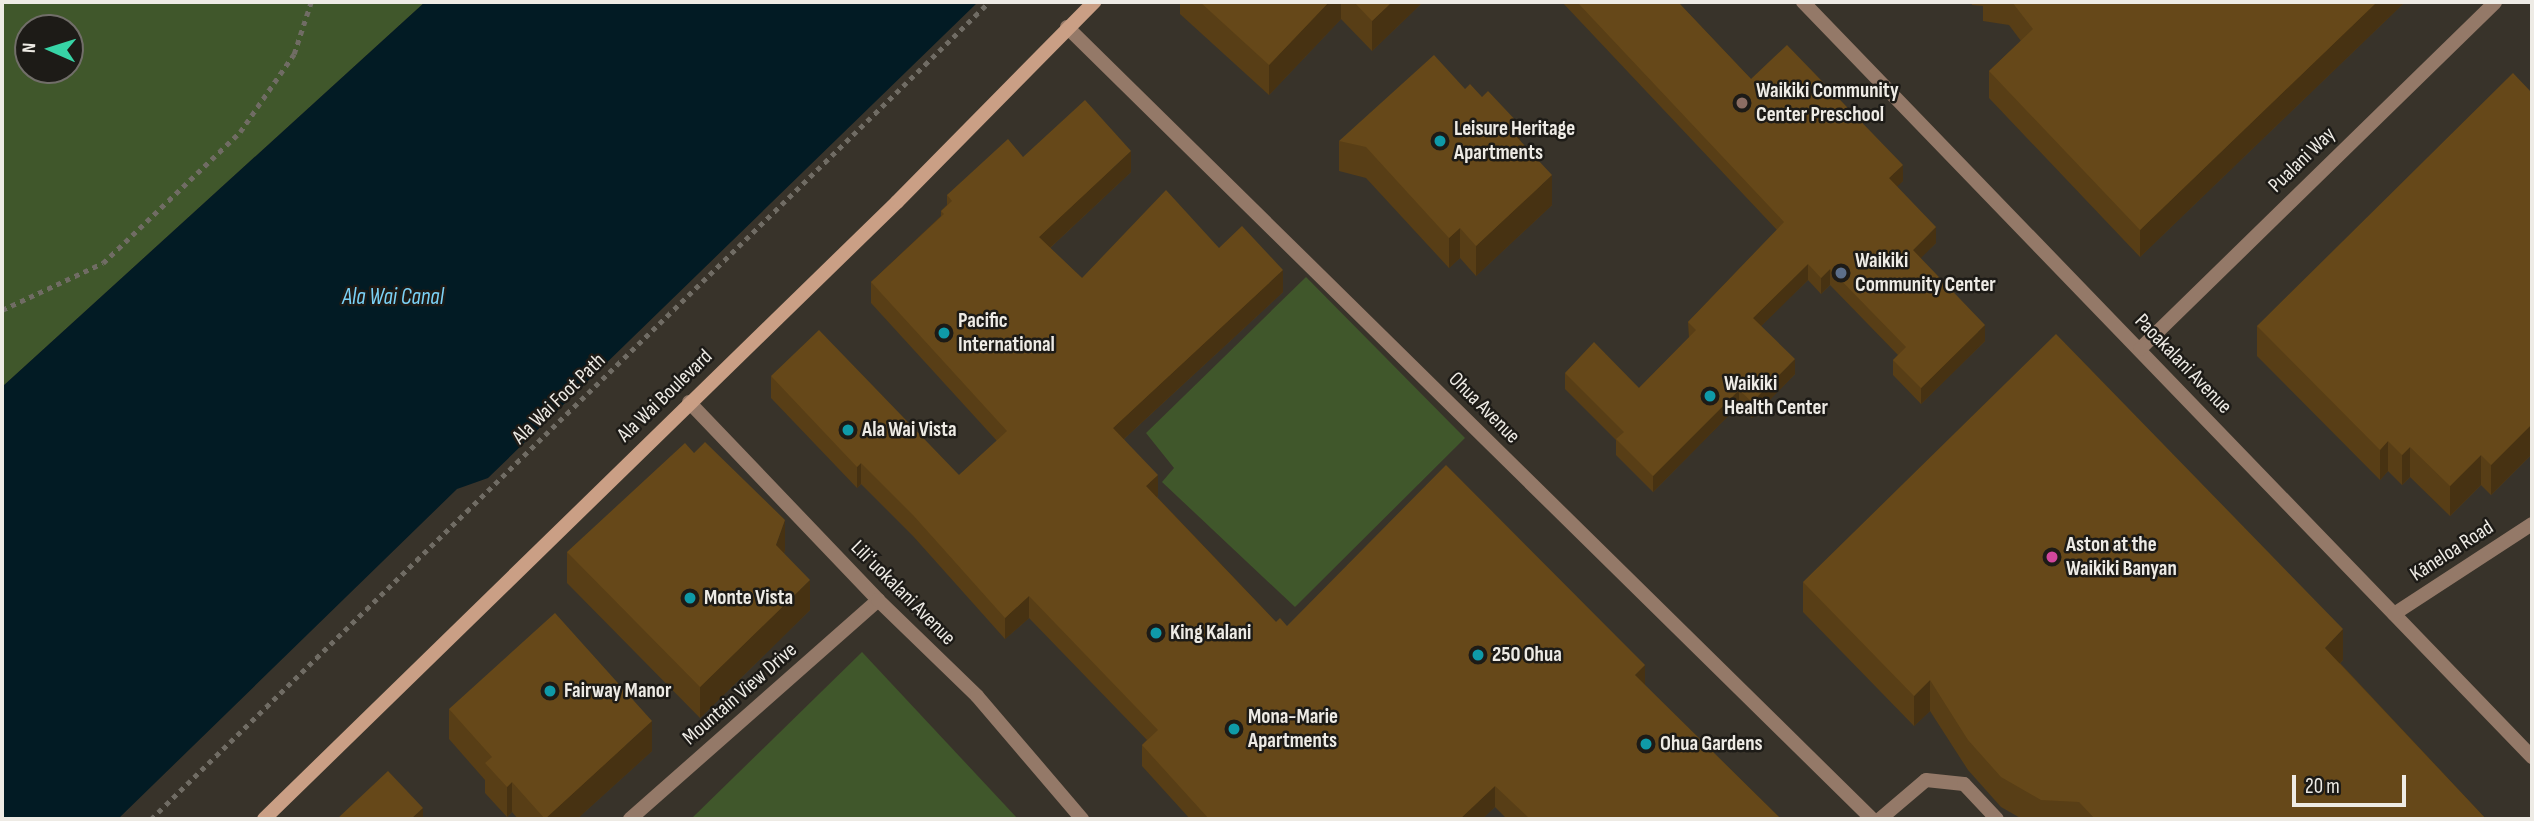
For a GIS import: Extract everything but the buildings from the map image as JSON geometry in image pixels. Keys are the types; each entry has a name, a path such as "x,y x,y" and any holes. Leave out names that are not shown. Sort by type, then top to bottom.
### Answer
{"main road":[{"name":"Ala Wai Boulevard","path":"264,819 897,202 1094,2"}],"street":[{"name":"Paoakalani Avenue","path":"1803,2 2532,757"},
{"name":"Pualani Way","path":"2140,349 2495,2"},
{"name":"Ohua Avenue","path":"1067,27 1872,819"},
{"name":"Liliʻuokalani Avenue","path":"690,402 878,600 977,696 1082,819"},
{"name":"Kāneloa Road","path":"2394,614 2532,524"},
{"name":"Mountain View Drive","path":"630,819 878,600"},
{"path":"1880,819 1926,780 1964,784 1997,819"}],"path":[{"path":"2,310 103,262 240,132 294,54 311,2"},
{"name":"Ala Wai Foot Path","path":"151,819 989,2"}],"green space":[{"path":"2,2 425,2 2,387"},
{"path":"1306,277 1465,438 1295,607 1162,482 1174,468 1146,433"},
{"path":"862,652 1018,819 691,819"}],"water":[{"name":"Ala Wai Canal","path":"425,2 978,2 488,478 457,489 118,819 2,819 2,387"}],"place":[{"name":"Waikiki Community Center Preschool","path":"1742,103"},
{"name":"Leisure Heritage Apartments","path":"1440,141"},
{"name":"Waikiki Community Center","path":"1841,273"},
{"name":"Pacific International","path":"944,333"},
{"name":"Waikiki Health Center","path":"1710,396"},
{"name":"Ala Wai Vista","path":"848,430"},
{"name":"Aston at the Waikiki Banyan","path":"2052,557"},
{"name":"Monte Vista","path":"690,598"},
{"name":"King Kalani","path":"1156,633"},
{"name":"250 Ohua","path":"1478,655"},
{"name":"Fairway Manor","path":"550,691"},
{"name":"Mona-Marie Apartments","path":"1234,729"},
{"name":"Ohua Gardens","path":"1646,744"}]}
